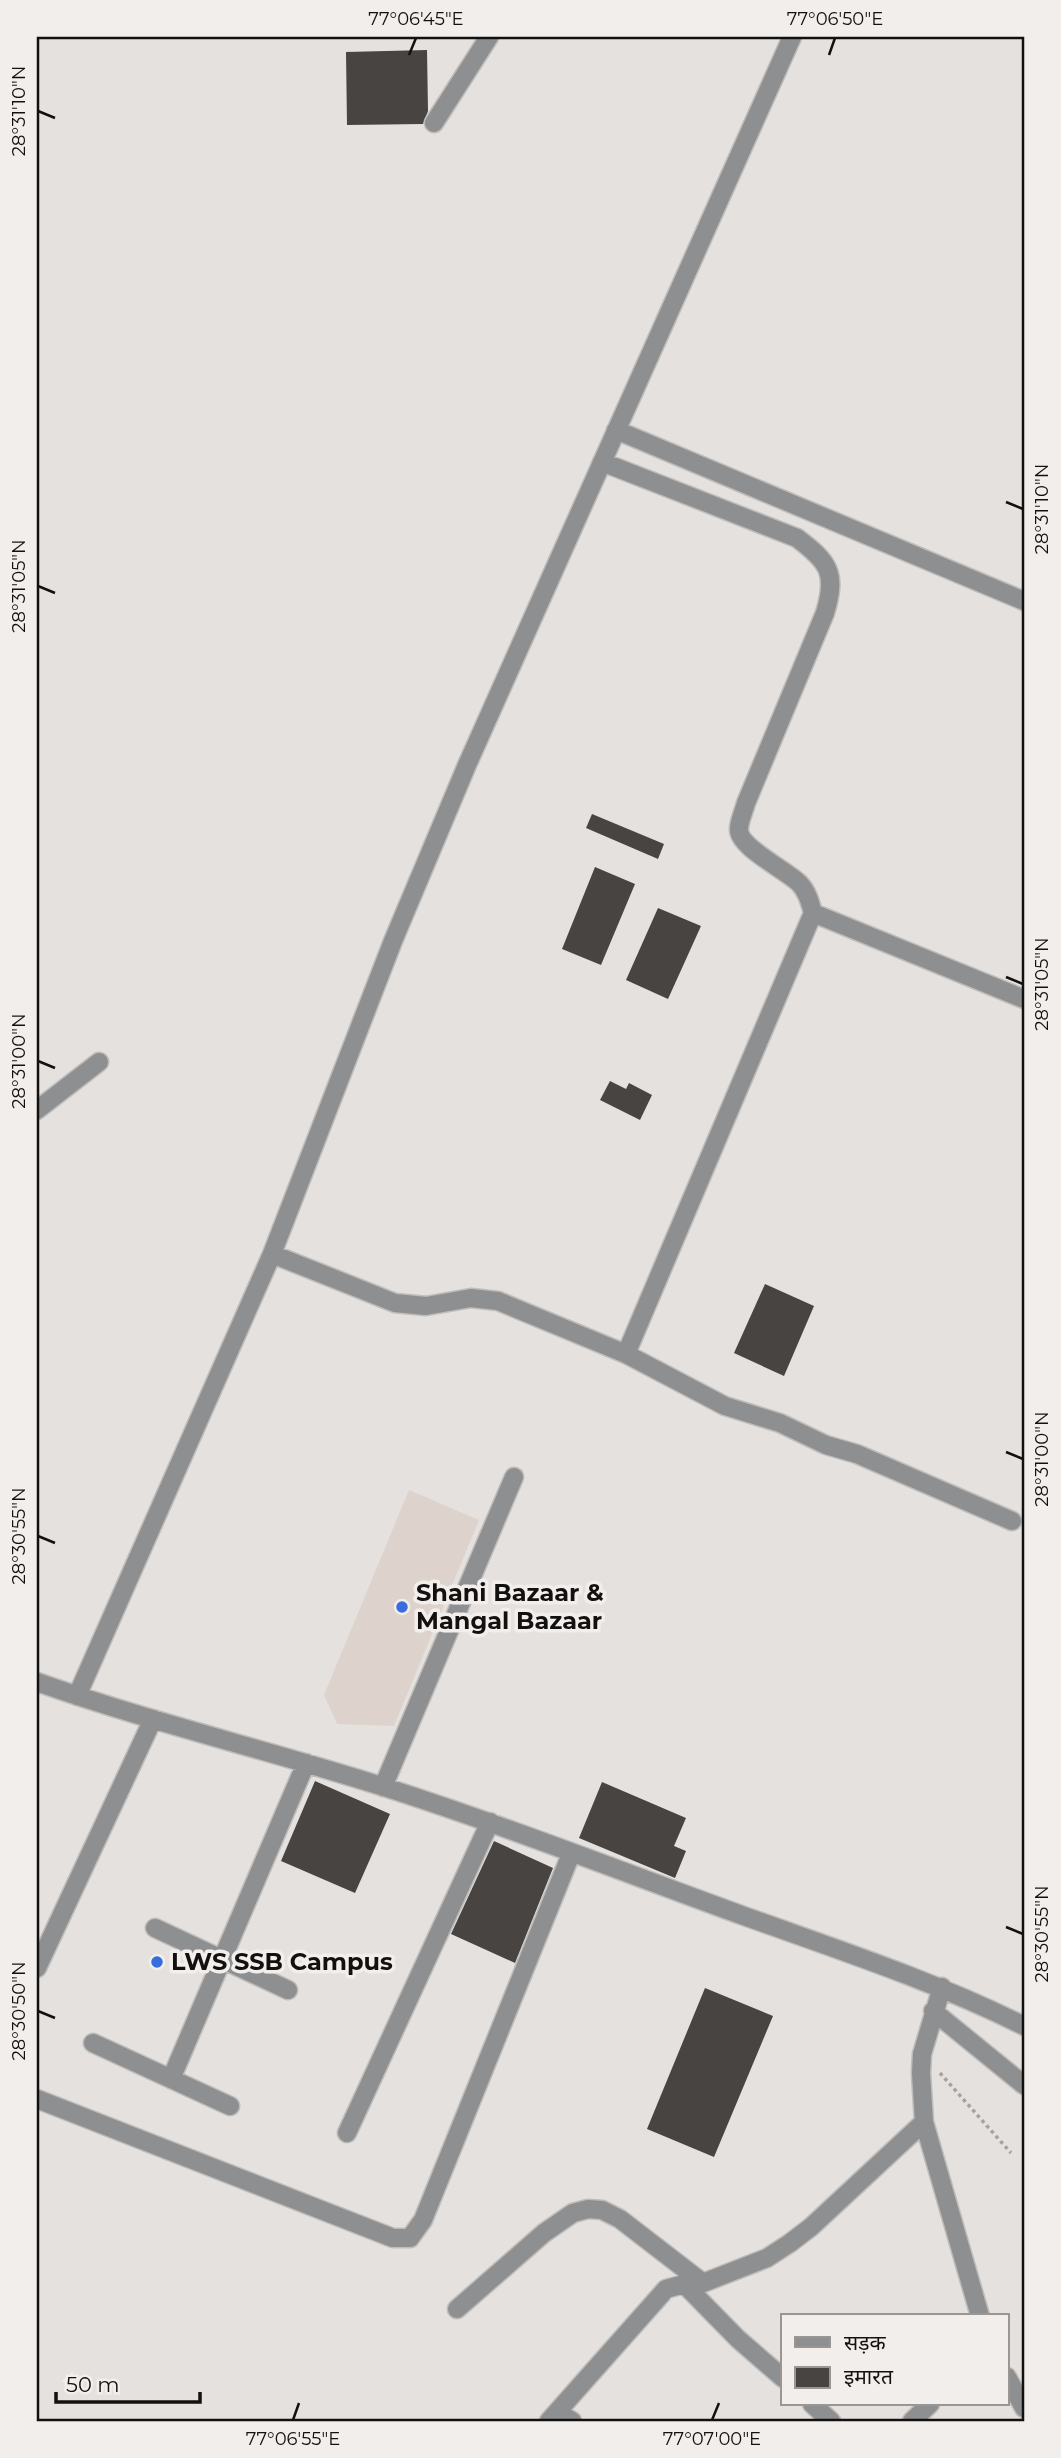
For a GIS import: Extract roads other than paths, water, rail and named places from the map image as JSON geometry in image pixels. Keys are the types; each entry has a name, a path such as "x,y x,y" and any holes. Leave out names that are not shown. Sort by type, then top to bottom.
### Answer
{"street":[{"path":"434,122 489,37"},
{"path":"77,1696 272,1254 393,941 451,803 792,37"},
{"path":"616,430 1024,601"},
{"path":"602,462 797,538 820,555 830,574 831,593 746,803 738,830 741,839 748,846 801,885 809,898 813,913 626,1354"},
{"path":"813,913 1024,999"},
{"path":"37,1110 99,1062"},
{"path":"272,1254 395,1303 426,1306 471,1298 498,1301 626,1354 725,1406 780,1423 826,1445 857,1454 1013,1521"},
{"path":"383,1787 514,1477"},
{"path":"37,1682 490,1822 571,1854 942,1987 1024,2026"},
{"path":"37,1968 153,1719"},
{"path":"171,2079 306,1763"},
{"path":"347,2133 490,1822"},
{"path":"37,2099 393,2238 410,2238 424,2220 571,1854"},
{"path":"155,1928 288,1990"},
{"path":"942,1987 922,2054 920,2073 924,2122 979,2314"},
{"path":"933,2011 1024,2085"},
{"path":"93,2043 230,2106"},
{"path":"559,2418 666,2289 703,2283 767,2258 811,2227 924,2122"},
{"path":"457,2309 544,2233 573,2213 588,2209 602,2210 620,2219 703,2283"},
{"path":"684,2284 738,2339 781,2376"},
{"path":"1009,2382 1024,2408"},
{"path":"814,2406 831,2421"},
{"path":"912,2421 928,2406"}],"place":[{"name":"Shani Bazaar & Mangal Bazaar","path":"402,1607"},
{"name":"LWS SSB Campus","path":"157,1962"}]}
